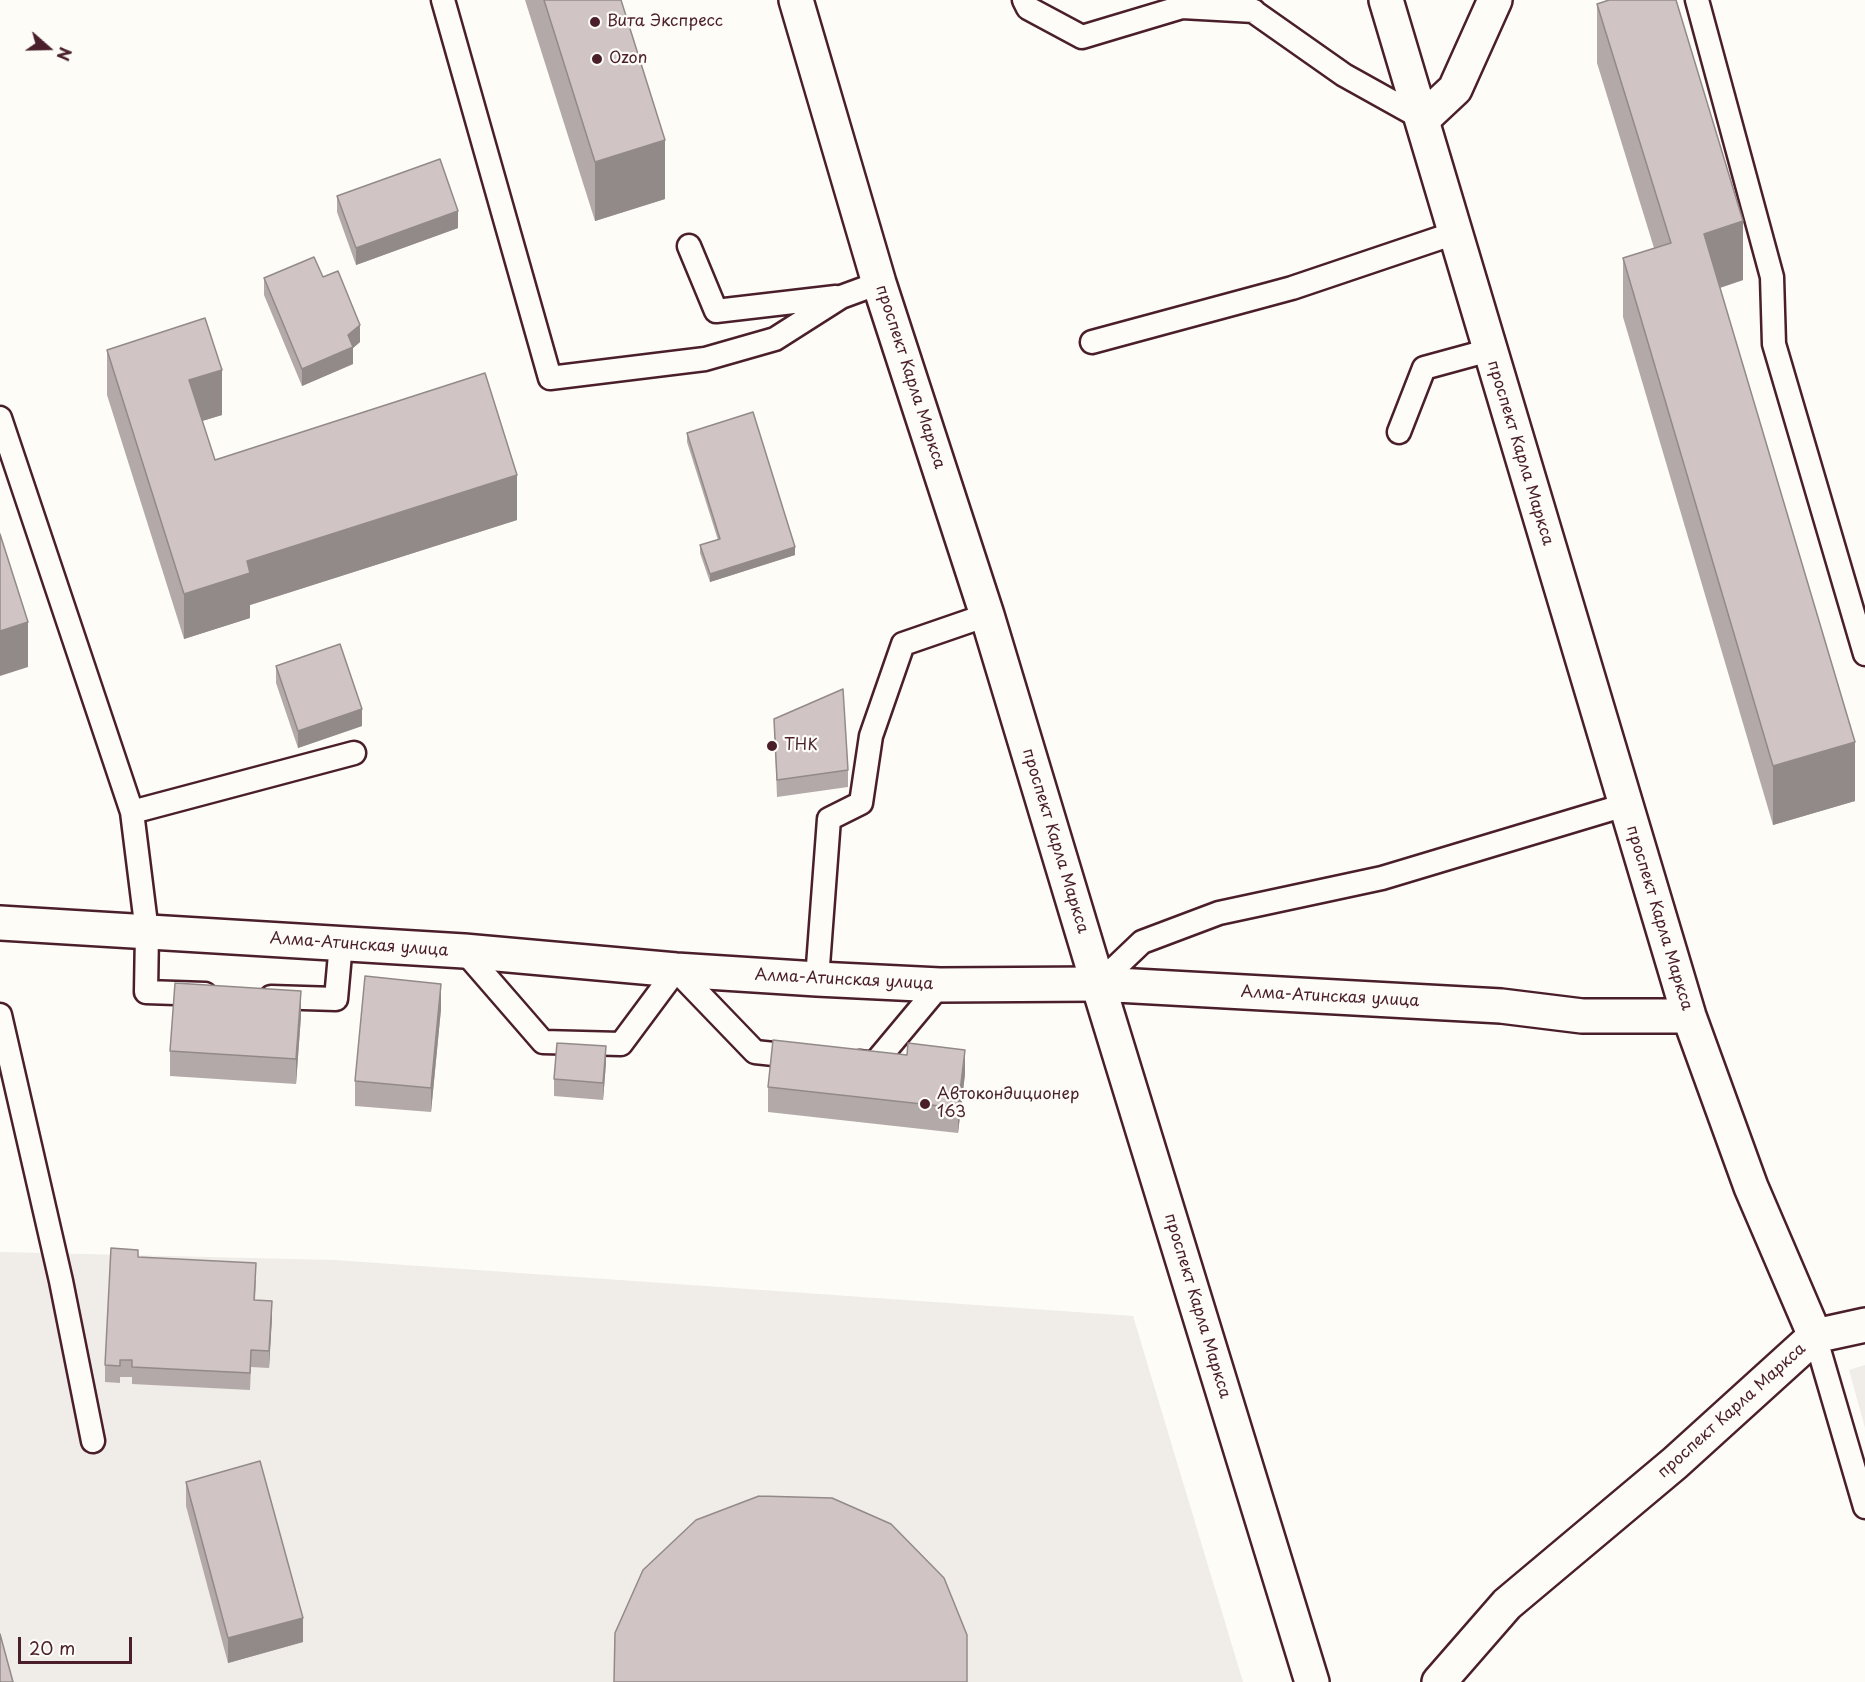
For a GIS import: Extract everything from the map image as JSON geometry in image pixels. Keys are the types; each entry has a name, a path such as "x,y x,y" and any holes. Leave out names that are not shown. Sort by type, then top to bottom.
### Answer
{"main road":[{"name":"проспект Карла Маркса","path":"796,0 879,282 987,615 1312,1682"},
{"name":"проспект Карла Маркса","path":"1386,0 1689,1016 1751,1187 1815,1336 1675,1463 1507,1604 1439,1682"},
{"path":"1423,119 1455,89 1495,0"},
{"name":"Алма-Атинская улица","path":"0,922 464,951 676,970 817,979 940,985 1098,984 1501,1006 1582,1016 1689,1016"},
{"path":"1815,1336 1865,1325"}],"lane":[{"path":"443,0 550,378 705,359 775,339 841,297 879,282"},
{"path":"1024,0 1028,8 1082,37 1182,7 1247,4 1344,75 1423,119"},
{"path":"1697,0 1772,277 1774,344 1865,654"},
{"path":"1092,342 1292,288 1455,233"},
{"path":"689,246 716,311 841,297"},
{"path":"1399,432 1425,368 1490,350"},
{"path":"0,418 132,812 147,932 146,992 229,995"},
{"path":"817,979 829,819 861,804 871,736 903,644 987,615"},
{"path":"132,812 354,753"},
{"path":"1098,984 1142,942 1219,913 1382,878 1625,805"},
{"path":"253,996 336,999 340,943"},
{"path":"464,951 543,1042 621,1044 676,970 755,1052 874,1064 940,985"},
{"path":"0,1015 61,1281 93,1441"},
{"path":"1815,1336 1865,1507"}],"shaded area":[{"path":"0,1252 334,1260 1133,1316 1243,1682 0,1682"},
{"path":"1865,1365 1865,1428 1849,1370"}],"building":[{"path":"544,0 621,0 665,140 595,162"},
{"path":"1609,0 1676,0 1743,221 1704,234 1855,742 1773,766 1623,258 1671,243 1597,4"},
{"path":"440,159 458,211 356,248 337,196"},
{"path":"314,257 323,277 338,271 360,325 348,335 353,347 302,369 264,278"},
{"path":"205,318 222,370 189,380 215,460 485,373 517,475 247,561 250,573 184,594 107,350"},
{"path":"753,412 795,547 710,574 700,545 720,539 687,433"},
{"path":"0,534 28,622 0,631"},
{"path":"340,644 362,709 298,731 276,666"},
{"path":"843,689 848,770 777,780 774,719"},
{"path":"365,976 441,984 431,1088 355,1081"},
{"path":"175,983 301,991 296,1059 170,1051"},
{"path":"773,1040 907,1055 908,1043 965,1050 958,1108 768,1087"},
{"path":"557,1043 606,1046 603,1083 554,1079"},
{"path":"111,1248 138,1250 138,1257 256,1263 254,1300 272,1301 269,1351 251,1350 250,1373 132,1367 132,1360 120,1360 120,1366 105,1365"},
{"path":"260,1461 303,1618 228,1638 186,1482"},
{"path":"759,1496 832,1498 891,1524 944,1578 967,1635 967,1682 614,1682 615,1633 643,1570 696,1520"},
{"path":"0,1634 13,1682 0,1682"}],"place":[{"name":"Вита Экспресс","path":"595,22"},
{"name":"Ozon","path":"597,59"},
{"name":"ТНК","path":"772,746"},
{"name":"Автокондиционер 163","path":"925,1104"}]}
